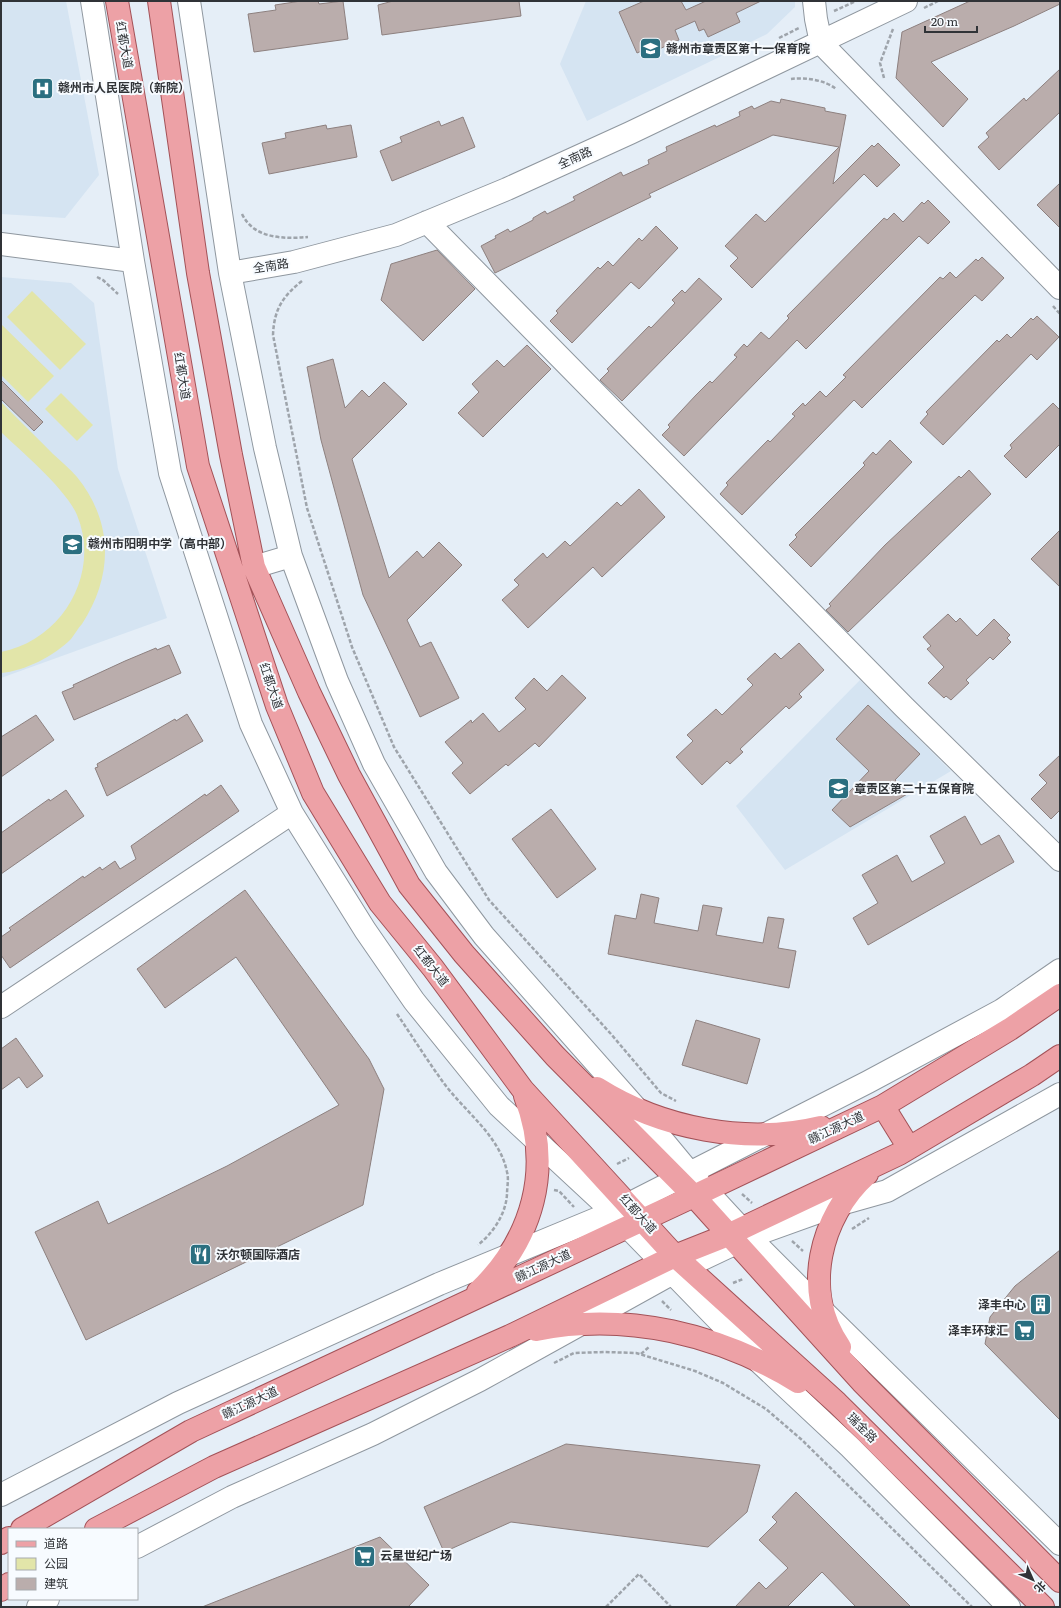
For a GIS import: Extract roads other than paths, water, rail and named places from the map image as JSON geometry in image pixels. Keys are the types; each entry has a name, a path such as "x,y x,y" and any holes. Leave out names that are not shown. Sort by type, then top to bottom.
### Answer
{"main road":[{"name":"红都大道","path":"117,1 198,466 277,706 313,792 380,903 433,968 523,1090 628,1215 674,1265"},
{"path":"159,1 198,273 231,456 254,567 309,692 349,775 409,885 464,954 555,1056 700,1193 769,1267 862,1382 1060,1581"},
{"name":"赣江源大道","path":"24,1528 191,1431 459,1306 628,1215 700,1193 876,1109 1010,1029 1060,995"},
{"path":"555,1056 598,1089 636,1108 674,1122 700,1128 729,1132 766,1134 816,1129 844,1122 876,1109 904,1151"},
{"path":"862,1382 838,1345 825,1313 820,1293 821,1257 830,1225 841,1204 857,1183 870,1171 1032,1075 1060,1056"},
{"path":"459,1306 476,1294 492,1279 509,1256 525,1225 532,1205 538,1165 537,1140 530,1108 523,1090"},
{"path":"98,1528 214,1467 739,1236 904,1151"},
{"name":"瑞金路","path":"674,1265 706,1296 837,1403 1043,1607"},
{"path":"510,1336 539,1329 578,1325 629,1325 660,1328 719,1344 756,1359 837,1403"}],"street":[{"path":"92,1 170,473 204,583 251,724 292,813 365,930 414,1001 499,1106 537,1140 628,1215"},
{"path":"189,1 230,273 265,448 291,556 337,681 374,764 436,872 484,936 636,1108 683,1176"},
{"name":"全南路","path":"230,273 294,262 396,235 586,153 821,43 912,6"},
{"path":"815,10 821,43 1060,288"},
{"path":"427,222 904,707 1060,860"},
{"path":"1,244 134,261"},
{"path":"254,567 291,556"},
{"path":"204,583 232,572"},
{"path":"1,1008 292,813"},
{"path":"1,1495 178,1403 440,1284 509,1256 628,1215 683,1176 868,1082 1002,1010 1060,970"},
{"path":"739,1236 887,1191 1060,1094"},
{"path":"138,1546 232,1497 373,1434 473,1384 578,1325 674,1265"},
{"path":"769,1267 825,1313 1060,1544"},
{"path":"706,1296 756,1359 850,1447 1009,1607"},
{"path":"38,1607 47,1600"}],"place":[{"name":"赣州市章贡区第十一保育院","path":"651,49"},
{"name":"赣州市人民医院（新院）","path":"42,88"},
{"name":"赣州市阳明中学（高中部）","path":"72,544"},
{"name":"章贡区第二十五保育院","path":"838,789"},
{"name":"沃尔顿国际酒店","path":"200,1255"},
{"name":"泽丰中心","path":"1041,1305"},
{"name":"泽丰环球汇","path":"1024,1331"},
{"name":"云星世纪广场","path":"365,1556"}]}
